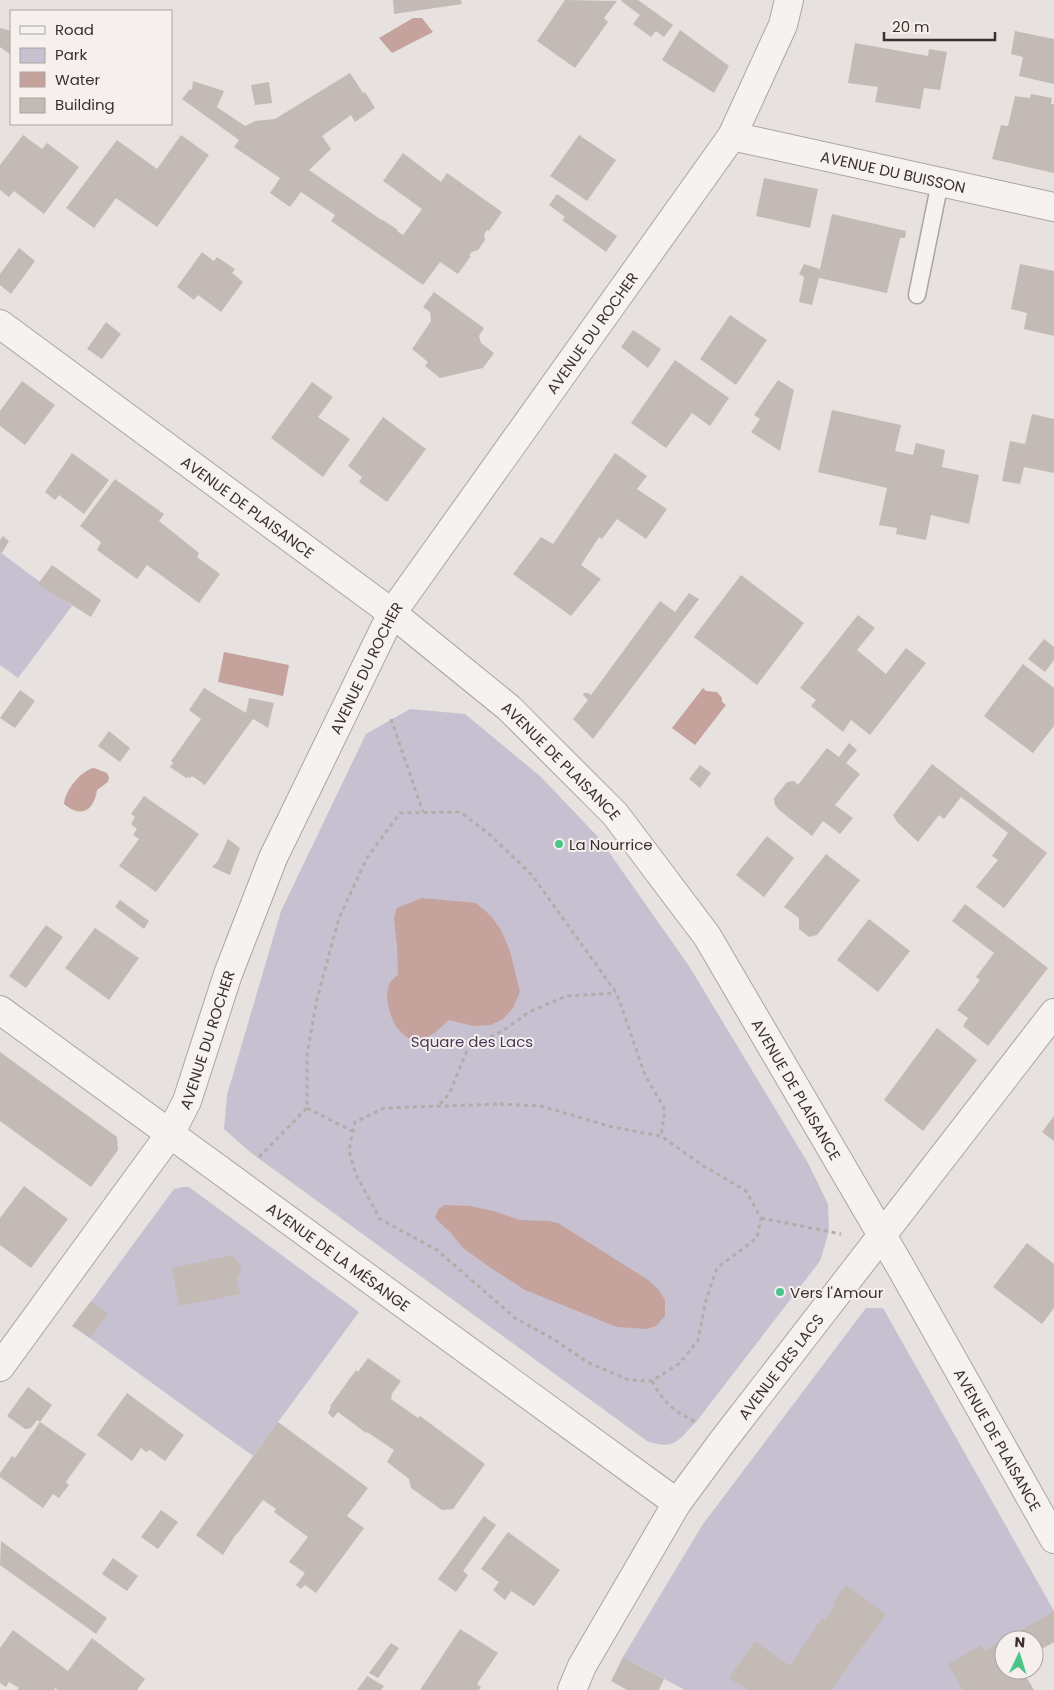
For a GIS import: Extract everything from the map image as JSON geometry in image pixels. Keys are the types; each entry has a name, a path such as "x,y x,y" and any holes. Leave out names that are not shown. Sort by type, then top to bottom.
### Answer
{"street":[{"name":"AVENUE DU ROCHER","path":"0,1367 170,1134 187,1101 228,974 273,858 392,613 732,136 783,25 789,0"},
{"name":"AVENUE DU BUISSON","path":"732,136 1054,207"},
{"name":"AVENUE DE PLAISANCE","path":"0,324 392,613 509,708 615,814 707,936 883,1235 1054,1539"},
{"name":"AVENUE DE LA MÉSANGE","path":"0,1010 677,1503"},
{"name":"AVENUE DES LACS","path":"572,1690 582,1666 677,1503 722,1442 1054,1013"}],"lane":[{"path":"917,295 940,182"}],"path":[{"path":"391,719 423,812"},
{"path":"258,1158 307,1108 306,1054 317,999 339,918 367,858 400,813 460,812 488,833 532,875 616,993 645,1075 665,1110 661,1136"},
{"path":"439,1105 449,1094 468,1048 504,1030 529,1012 566,996 616,993"},
{"path":"500,1104 541,1106 612,1128 661,1136 702,1165 746,1191 761,1218 757,1238 717,1268 706,1300 698,1340 680,1363 652,1381 629,1380 587,1362 555,1340 515,1318 437,1250 380,1219 356,1175 349,1150 355,1122 384,1108 439,1105 500,1104"},
{"path":"307,1108 352,1131"},
{"path":"761,1218 844,1235"},
{"path":"652,1381 661,1396 677,1412 696,1422"}],"green space":[{"path":"0,552 72,606 18,678 0,665"},
{"name":"Square des Lacs","path":"410,709 465,714 541,777 599,838 689,966 808,1163 828,1204 829,1231 820,1261 696,1422 680,1439 670,1444 656,1444 647,1441 250,1152 224,1129 227,1095 281,911 366,734"},
{"path":"189,1187 359,1312 253,1456 73,1326 174,1189"},
{"path":"866,1308 883,1308 1054,1611 1054,1642 1044,1648 1044,1630 994,1630 994,1676 969,1690 685,1690 623,1657 703,1524"}],"water":[{"path":"413,18 422,18 433,32 392,53 379,38"},
{"path":"224,652 289,665 283,696 218,682"},
{"path":"703,688 706,691 717,692 722,698 722,702 726,705 695,745 672,728"},
{"path":"94,768 107,773 109,777 108,782 97,790 93,803 86,810 76,811 70,809 64,804 67,793 79,777"},
{"path":"422,898 476,903 491,916 501,930 510,951 520,992 513,1008 503,1019 491,1025 473,1026 449,1020 424,1039 415,1040 406,1037 399,1030 393,1021 387,1001 390,983 398,974 394,918 397,908"},
{"path":"444,1205 470,1206 494,1211 520,1220 558,1223 648,1280 658,1289 665,1300 665,1316 656,1326 647,1329 617,1327 525,1290 463,1248 435,1218 438,1210"}],"building":[{"path":"393,0 461,0 462,4 394,14"},
{"path":"565,0 617,1 604,18 608,22 575,68 537,41"},
{"path":"622,0 638,0 673,25 664,37 656,31 651,37 633,24 640,15"},
{"path":"0,28 10,31 10,54 0,47"},
{"path":"680,30 729,66 714,93 662,60"},
{"path":"1015,31 1054,39 1054,84 1019,76 1023,57 1011,54"},
{"path":"855,43 928,56 929,49 947,52 940,90 924,88 920,109 875,102 878,87 848,83"},
{"path":"350,73 375,108 355,122 351,115 322,136 331,149 309,170 403,235 422,209 383,181 403,153 441,182 447,173 502,212 489,231 487,230 484,235 485,240 478,250 469,255 471,256 458,274 440,262 423,285 331,221 335,215 301,192 290,207 270,193 280,178 234,147 239,140 182,99 190,89 192,90 193,81 224,91 217,107 245,126 255,121 275,119"},
{"path":"269,82 272,103 255,105 251,85"},
{"path":"1031,94 1052,98 1051,104 1054,104 1054,173 992,159 1001,125 1008,126 1015,96 1030,98"},
{"path":"23,135 42,149 47,143 79,167 44,214 14,191 9,197 0,190 0,165"},
{"path":"181,135 209,155 157,227 116,198 94,228 66,208 117,140 157,169"},
{"path":"579,135 616,160 587,201 550,176"},
{"path":"764,178 818,189 810,228 756,216"},
{"path":"557,194 617,236 606,252 562,220 565,217 549,205"},
{"path":"832,214 906,231 905,238 900,238 887,293 819,278 812,305 799,302 804,277 799,274 804,264 820,269"},
{"path":"19,248 35,261 11,294 0,285 0,274"},
{"path":"202,252 214,261 217,257 235,269 232,273 243,282 221,312 198,295 194,300 177,287"},
{"path":"1020,264 1054,271 1054,336 1024,329 1027,313 1011,309"},
{"path":"434,292 484,328 479,336 481,343 494,353 483,368 440,378 425,366 428,362 412,349 431,321 430,312 423,307"},
{"path":"730,315 767,340 736,385 700,359"},
{"path":"106,322 121,334 102,359 87,349"},
{"path":"633,330 661,349 648,368 621,347"},
{"path":"675,360 729,398 710,426 692,413 666,448 631,423"},
{"path":"778,380 794,390 780,451 751,432 760,419 754,415"},
{"path":"22,381 55,405 25,445 0,426 0,411"},
{"path":"312,382 333,397 318,417 350,439 323,477 271,438"},
{"path":"832,410 901,425 895,451 913,455 916,443 945,450 942,467 979,475 969,524 931,515 926,540 896,534 897,528 879,525 887,488 818,472"},
{"path":"1032,414 1054,419 1054,473 1024,467 1020,484 1002,481 1010,441 1025,444"},
{"path":"383,417 426,449 387,502 359,482 362,477 348,466"},
{"path":"72,453 109,480 84,514 59,495 55,500 45,492"},
{"path":"615,453 647,476 637,489 667,509 646,539 617,519 602,539 599,537 581,565 601,579 571,616 513,574 541,537 553,544"},
{"path":"115,479 164,514 159,521 199,553 197,557 220,574 199,603 147,565 137,579 97,550 101,542 80,526"},
{"path":"3,536 9,541 2,553 0,552 0,540"},
{"path":"52,565 101,600 91,617 38,584"},
{"path":"741,575 804,623 757,685 694,637"},
{"path":"689,593 699,599 593,739 573,719 588,700 583,695 584,693 591,695 660,601 675,612"},
{"path":"858,615 875,628 857,650 886,674 906,648 926,663 870,735 851,720 843,732 811,706 816,700 800,688"},
{"path":"1044,639 1054,647 1054,660 1045,672 1028,659"},
{"path":"1023,664 1054,688 1054,726 1033,753 984,716"},
{"path":"204,688 246,713 249,698 274,703 268,728 253,719 205,785 192,776 186,778 170,767 173,763 171,761 201,719 189,710"},
{"path":"20,690 35,701 15,728 0,718"},
{"path":"109,731 130,748 120,762 98,746"},
{"path":"849,743 857,750 846,763 860,774 835,805 853,818 840,834 823,821 812,836 779,810 775,805 774,798 787,782 794,781 798,785 827,748 839,757"},
{"path":"932,764 1047,853 1004,908 976,887 998,860 992,856 1008,833 961,797 944,819 939,815 918,842 897,822 893,815"},
{"path":"700,765 711,773 700,788 689,779"},
{"path":"144,796 199,834 156,892 119,866 139,839 133,835 137,829 131,824 135,817 131,814"},
{"path":"767,836 794,858 764,897 736,875"},
{"path":"228,839 240,848 230,875 212,867 218,861"},
{"path":"826,854 860,880 817,935 809,937 799,929 799,918 784,907"},
{"path":"120,900 149,921 144,929 115,907"},
{"path":"965,904 1048,968 988,1046 963,1026 968,1018 957,1010 980,980 976,977 994,953 952,921"},
{"path":"869,919 910,951 878,992 837,960"},
{"path":"46,925 63,937 26,988 9,976"},
{"path":"95,928 139,958 109,1000 65,968"},
{"path":"937,1028 977,1060 923,1131 884,1100"},
{"path":"0,1052 117,1137 118,1150 91,1187 0,1121"},
{"path":"1054,1116 1054,1141 1042,1132"},
{"path":"24,1186 68,1219 31,1268 0,1245 0,1218"},
{"path":"1027,1243 1054,1264 1054,1308 1042,1324 993,1287"},
{"path":"232,1255 240,1264 241,1270 237,1279 240,1294 179,1306 172,1268"},
{"name":"Vers l'Amour","path":"779,1287 785,1291 781,1297 775,1293"},
{"path":"91,1301 108,1314 90,1338 72,1326"},
{"path":"368,1358 401,1381 391,1395 391,1399 418,1418 420,1416 485,1464 453,1509 442,1510 411,1488 409,1479 387,1462 394,1450 366,1433 338,1412 333,1418 328,1413 330,1406 356,1370 358,1372"},
{"path":"28,1387 52,1405 40,1422 37,1420 31,1428 25,1429 7,1416"},
{"path":"127,1393 184,1435 165,1461 150,1450 146,1452 141,1448 132,1461 97,1435"},
{"path":"40,1422 86,1454 66,1482 69,1485 59,1498 53,1494 43,1508 0,1477 0,1473 12,1456 15,1458"},
{"path":"278,1422 368,1488 347,1516 364,1528 316,1593 305,1585 301,1589 296,1585 305,1573 289,1562 308,1537 274,1512 276,1509 263,1500 236,1534 223,1555 196,1535"},
{"path":"161,1510 178,1522 158,1549 141,1537"},
{"path":"484,1516 496,1525 463,1571 468,1575 456,1592 438,1579"},
{"path":"508,1532 560,1570 534,1606 511,1591 505,1600 493,1590 499,1582 481,1569"},
{"path":"1,1541 107,1618 96,1634 0,1565"},
{"path":"113,1558 138,1576 127,1591 102,1574"},
{"path":"846,1585 886,1614 831,1690 748,1690 729,1678 755,1641 790,1666 822,1618 825,1620 835,1606 832,1604"},
{"path":"1054,1611 1054,1642 1044,1648 1044,1630 1021,1630"},
{"path":"460,1629 498,1653 477,1684 481,1687 479,1690 420,1690"},
{"path":"13,1630 68,1671 92,1638 145,1679 137,1690 58,1690 55,1688 54,1690 17,1690 19,1688 9,1682 6,1687 0,1683 0,1648"},
{"path":"391,1643 399,1648 378,1678 369,1673"},
{"path":"982,1645 985,1651 994,1646 994,1680 1028,1680 1034,1690 963,1690 948,1664"},
{"path":"623,1657 664,1679 659,1690 627,1690 611,1681"},
{"path":"367,1676 384,1686 381,1690 357,1690"}],"place":[{"name":"La Nourrice","path":"559,844"},
{"name":"Vers l'Amour","path":"780,1292"}]}
